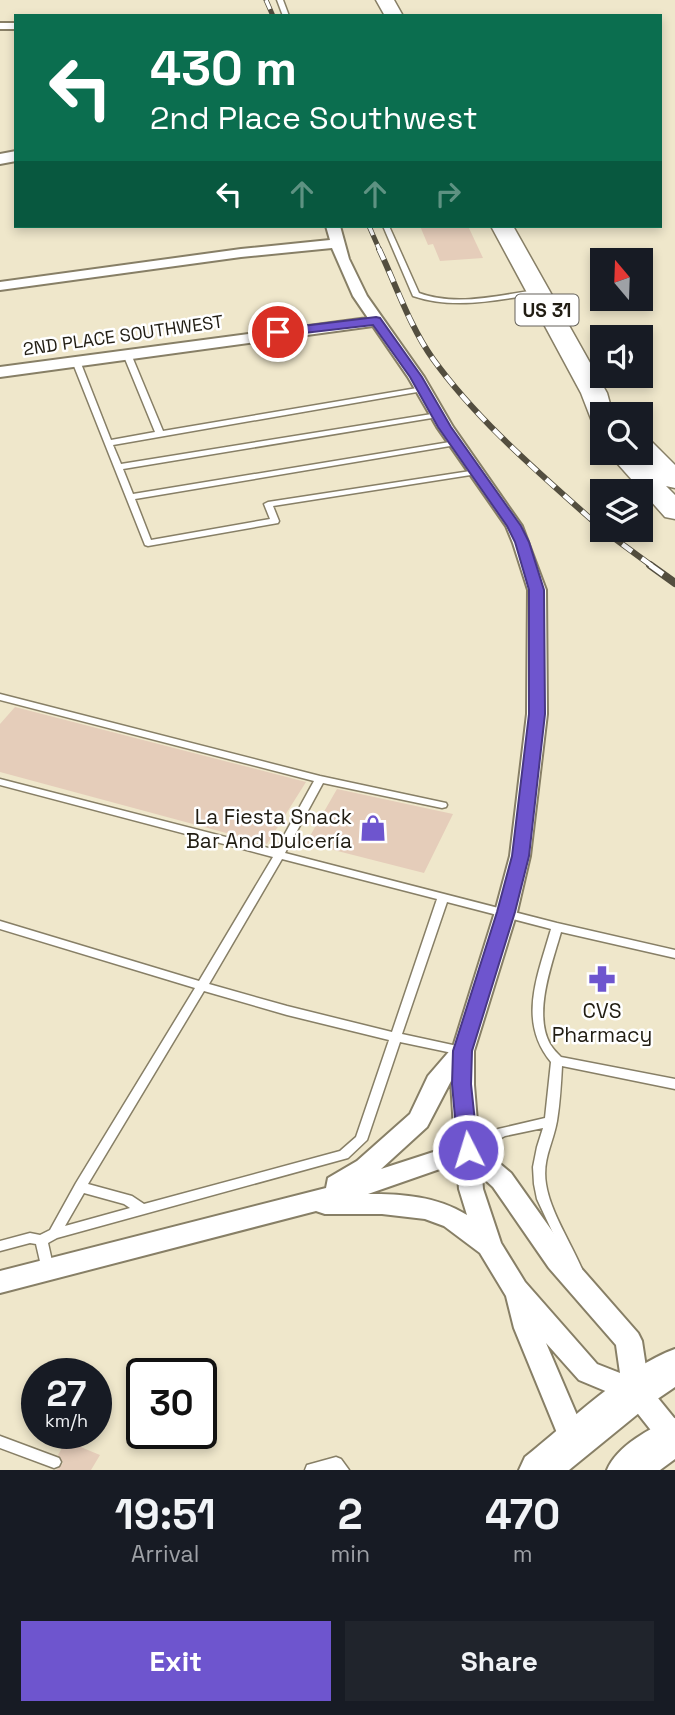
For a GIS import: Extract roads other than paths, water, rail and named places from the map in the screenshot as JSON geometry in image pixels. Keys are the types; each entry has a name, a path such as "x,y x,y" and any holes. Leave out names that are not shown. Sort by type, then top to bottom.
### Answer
{"main road":[{"name":"US 31","path":"503,228 597,402"},
{"name":"US 31","path":"594,393 603,402"},
{"path":"653,457 674,479"},
{"path":"631,465 643,479"},
{"path":"653,481 674,479"},
{"path":"653,490 675,512"},
{"path":"539,1470 636,1392 675,1366"},
{"path":"627,1470 674,1437"}],"street":[{"path":"0,286 216,256 335,235 355,286 376,321 514,526 522,542 537,590 539,628 533,754 520,856 506,912 463,1051 462,1084 471,1189 489,1246 516,1290 588,1372 636,1392 674,1437"},
{"name":"2ND PLACE SOUTHWEST","path":"0,372 376,321"},
{"path":"307,1204 366,1168 419,1120 436,1083 463,1051"},
{"path":"0,1282 307,1204 468,1150"},
{"path":"468,1150 502,1180 558,1260 629,1340 636,1392"},
{"path":"307,1204 401,1205 440,1212 489,1246"},
{"path":"516,1290 527,1328 574,1441"}],"lane":[{"path":"387,228 416,293 427,299 442,302 537,292"},
{"path":"127,354 160,434"},
{"path":"76,361 148,543 275,522 268,504 477,472"},
{"path":"108,443 423,389"},
{"path":"118,467 438,415"},
{"path":"130,497 456,443"},
{"path":"0,697 320,779 442,805"},
{"path":"54,1234 281,854 320,779"},
{"path":"0,782 557,927 675,954"},
{"path":"0,1246 30,1238 41,1240 54,1234 344,1155 361,1140 443,897"},
{"path":"0,925 200,987 397,1038 463,1051"},
{"path":"557,927 542,988 538,1022 549,1054 557,1061 675,1084"},
{"path":"557,1061 551,1122 542,1146 538,1182 547,1211 570,1253 585,1292"},
{"path":"468,1150 511,1129 551,1122"},
{"path":"80,1187 128,1200 143,1210"},
{"path":"41,1240 48,1270"},
{"path":"0,1442 54,1461"},
{"path":"312,1470 336,1463 342,1470"}],"railway":[{"path":"266,0 272,14"},
{"path":"370,228 380,251"},
{"path":"379,249 417,333 451,383 491,427 590,518"},
{"path":"619,542 652,566"},
{"path":"650,565 675,583"}],"place":[{"name":"La Fiesta Snack Bar And Dulcería","path":"373,828"},
{"name":"CVS Pharmacy","path":"602,979"}]}
